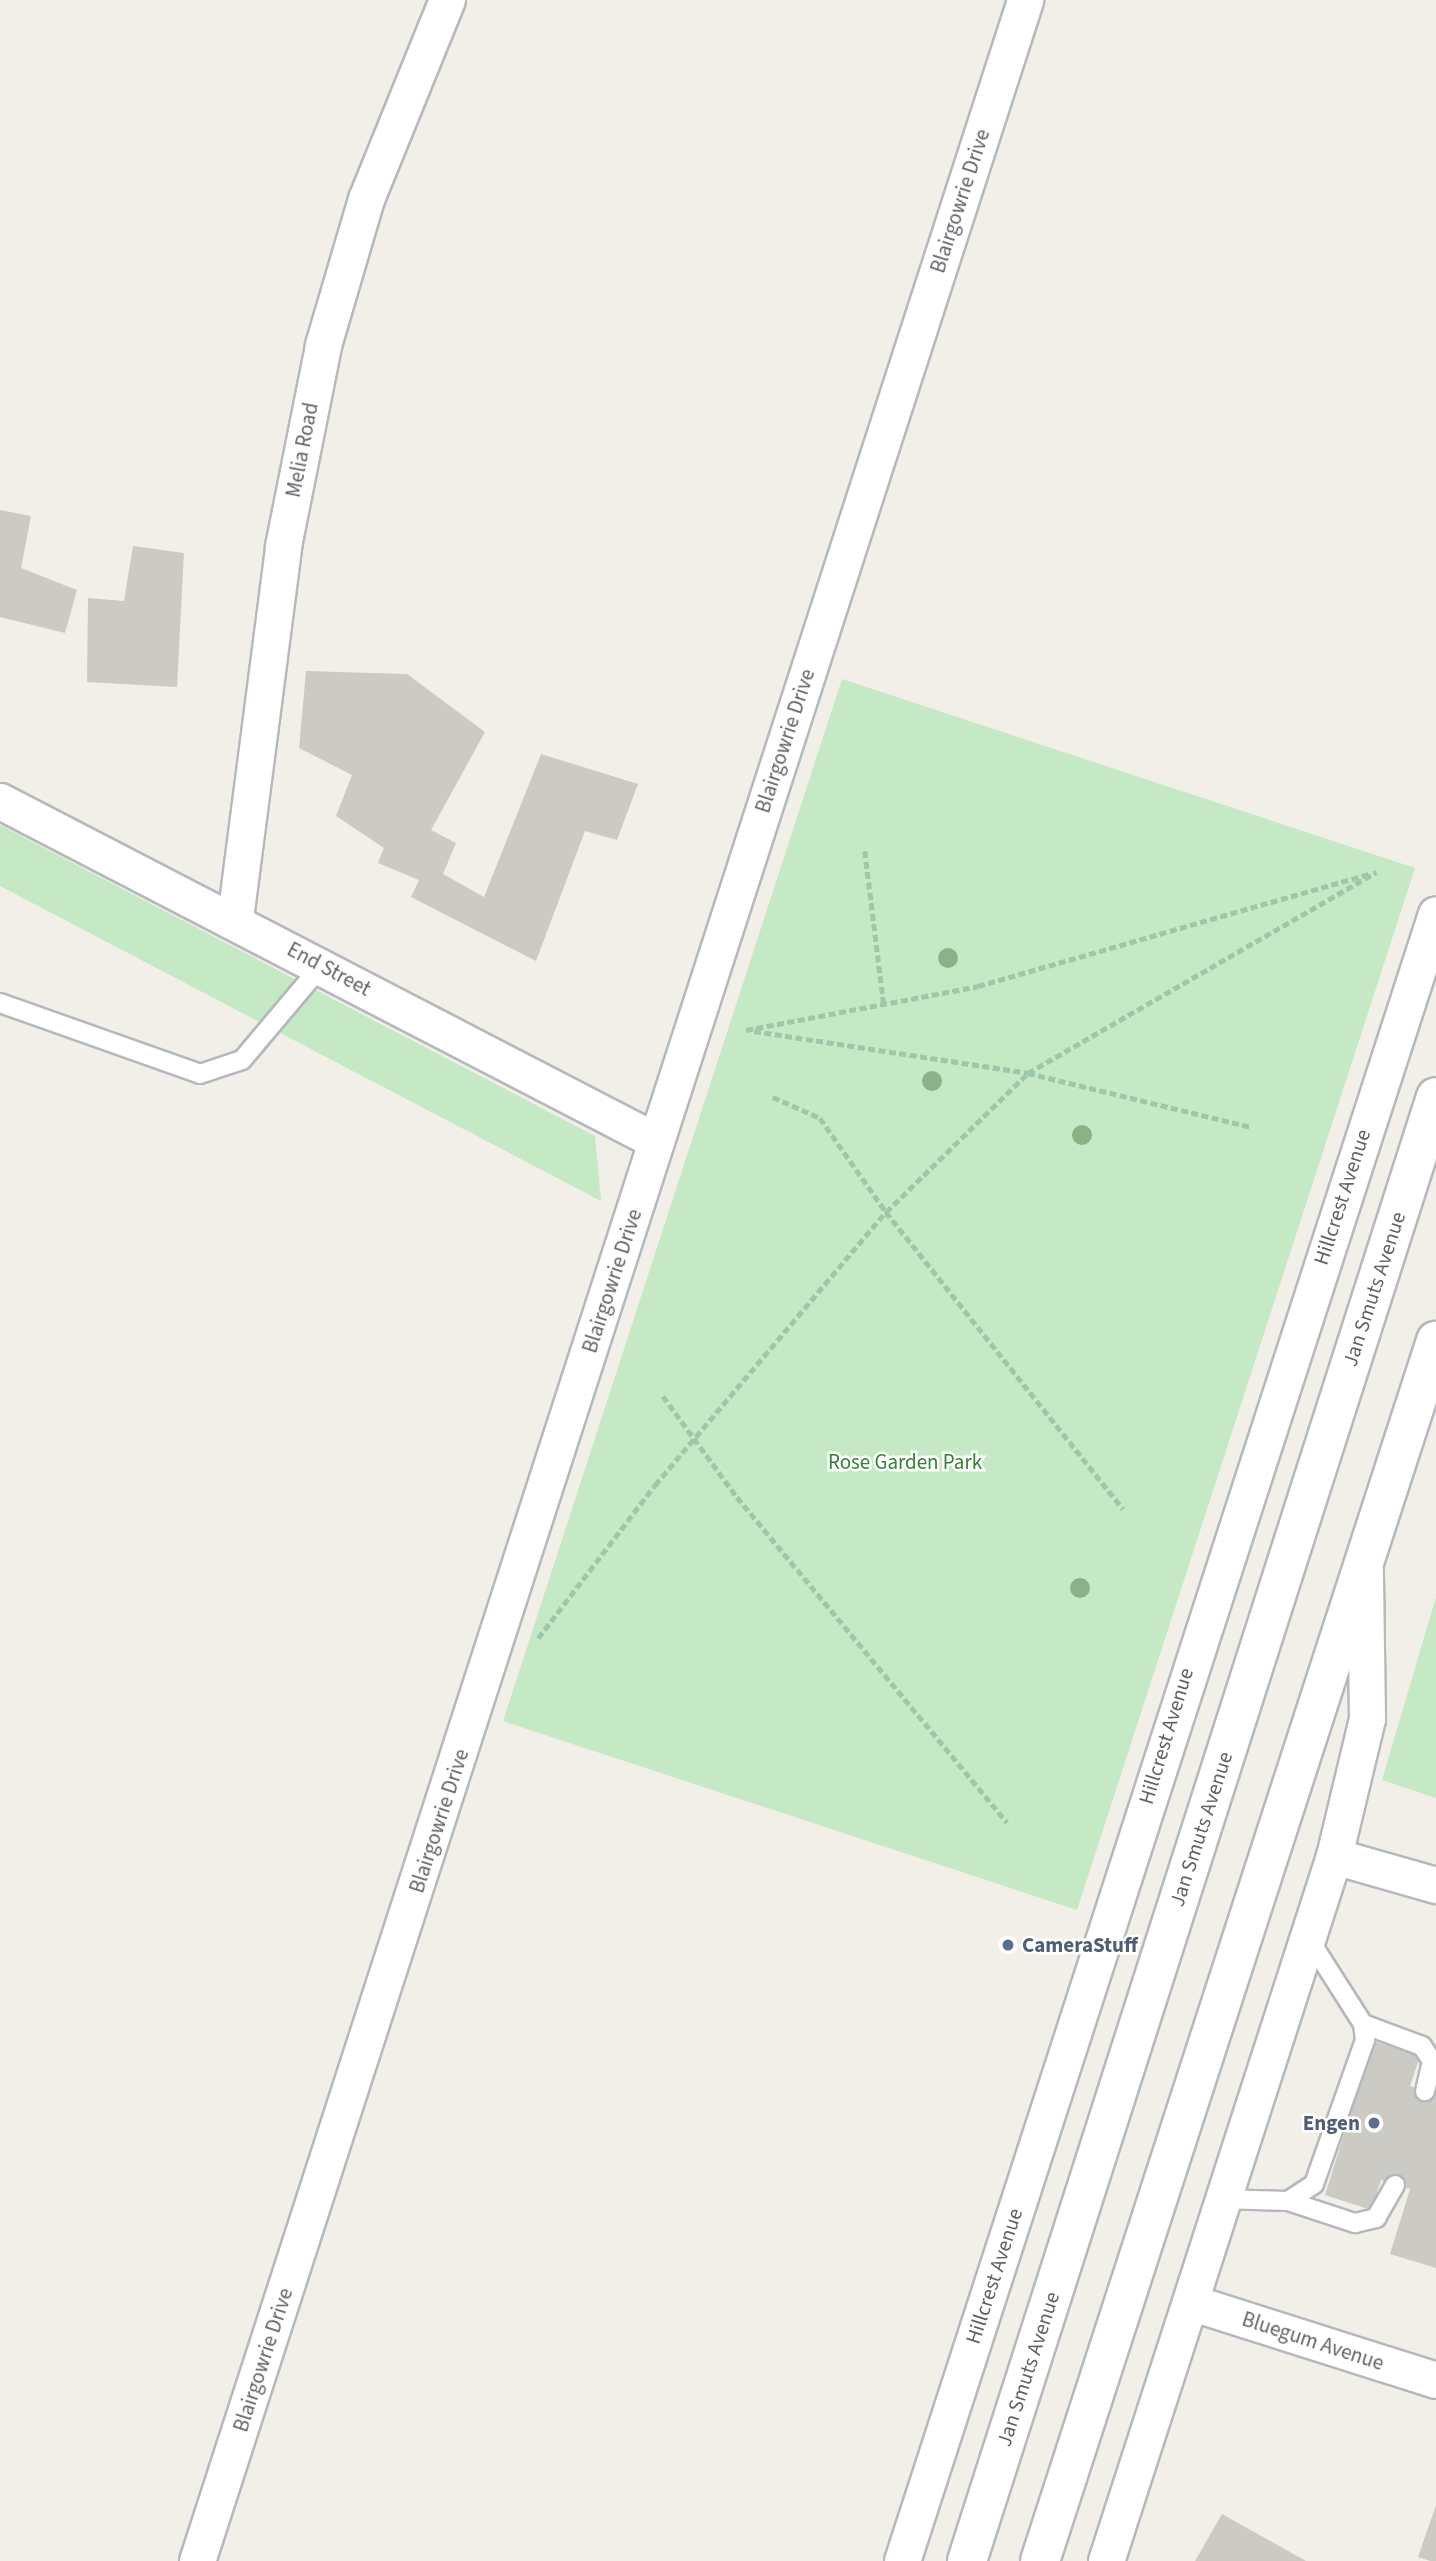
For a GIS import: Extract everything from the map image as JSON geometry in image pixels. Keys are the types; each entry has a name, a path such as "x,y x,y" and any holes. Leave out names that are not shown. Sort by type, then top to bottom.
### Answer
{"main road":[{"name":"Jan Smuts Avenue","path":"967,2561 1436,1097"},
{"path":"1040,2561 1365,1549 1436,1341"}],"street":[{"name":"Melia Road","path":"235,918 283,546 323,345 366,199 447,0"},
{"name":"Blairgowrie Drive","path":"197,2561 1025,0"},
{"name":"End Street","path":"0,801 235,918 656,1141"},
{"name":"Hillcrest Avenue","path":"902,2561 1436,914"},
{"path":"1106,2561 1305,1933 1334,1856 1367,1719 1365,1549"},
{"path":"1334,1856 1436,1885"},
{"name":"Bluegum Avenue","path":"1190,2302 1436,2380"}],"lane":[{"path":"0,1003 200,1074 242,1060 322,965"},
{"path":"1288,2201 1314,2184 1365,2040 1363,2024 1305,1933"},
{"path":"1363,2024 1422,2046 1432,2061 1425,2091"},
{"path":"1219,2200 1288,2201 1355,2224 1376,2217 1395,2185"}],"path":[{"path":"865,851 884,1006"},
{"path":"529,1650 695,1438 886,1212 1028,1073 1376,872 978,986 884,1006 746,1030 1028,1073 1252,1127"},
{"path":"773,1097 820,1118 886,1212 1124,1509"},
{"path":"663,1396 1007,1822"}],"green space":[{"name":"Rose Garden Park","path":"842,679 1415,868 1077,1910 503,1721"},
{"path":"0,825 595,1136 601,1201 0,886"},
{"path":"1436,1597 1436,1798 1382,1780"}],"building":[{"path":"0,510 31,516 21,568 77,590 65,633 0,617"},
{"path":"133,546 184,553 177,687 87,682 88,598 124,601"},
{"path":"306,671 407,674 485,732 431,830 456,843 443,874 484,897 541,754 638,784 617,840 585,831 536,961 411,897 419,880 378,863 384,848 336,816 352,775 299,748"},
{"path":"1373,2041 1420,2056 1410,2086 1436,2094 1436,2268 1390,2254 1410,2189 1381,2180 1371,2210 1325,2195"},
{"path":"1436,2505 1436,2561 1430,2561 1418,2557"},
{"path":"1222,2514 1306,2561 1195,2561"}],"place":[{"name":"CameraStuff","path":"1008,1945"},
{"name":"Engen","path":"1374,2123"}]}
